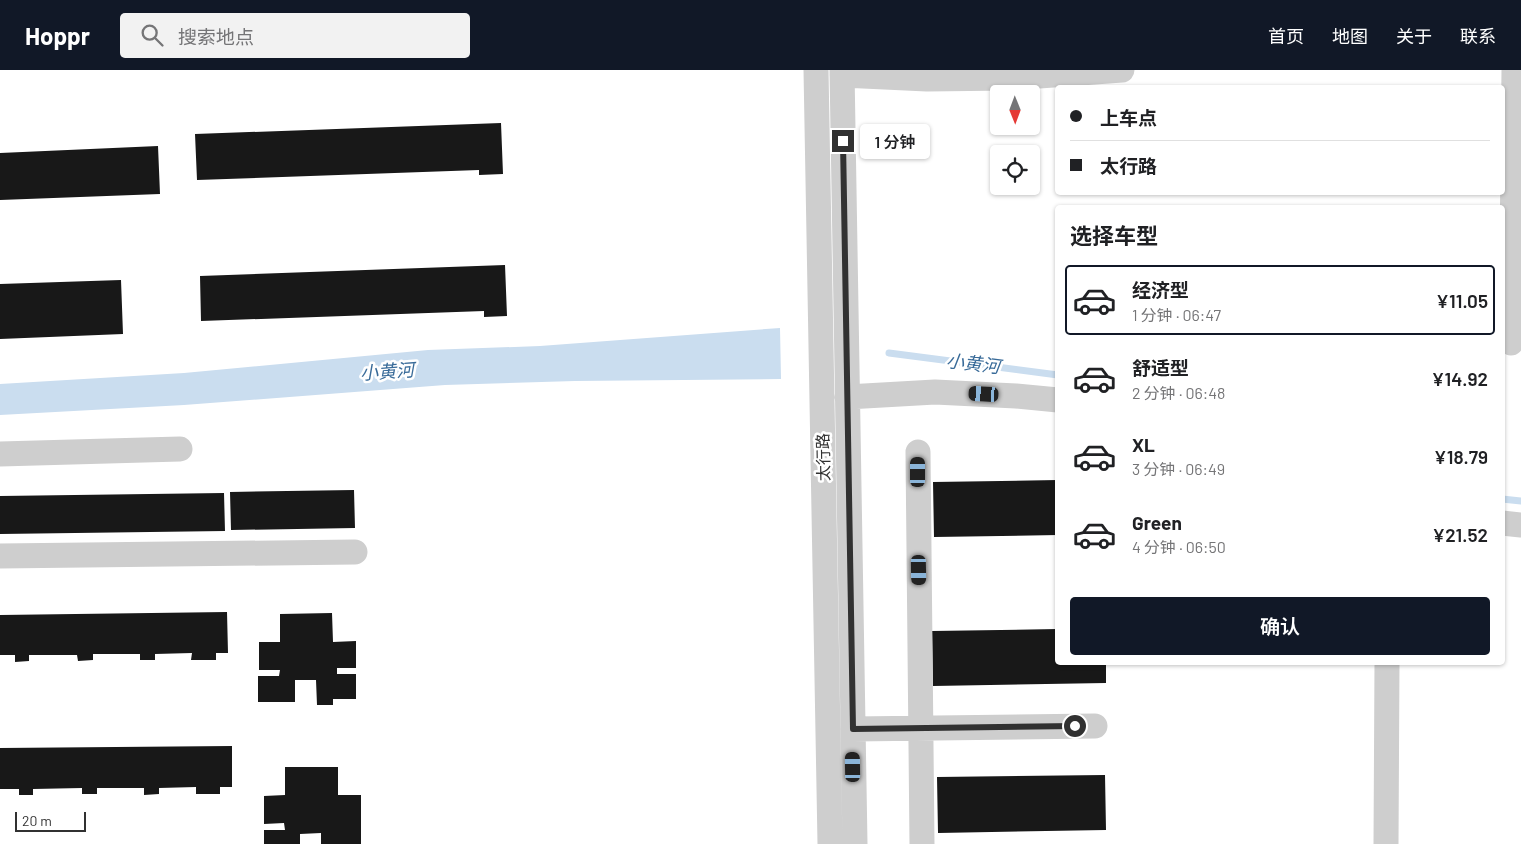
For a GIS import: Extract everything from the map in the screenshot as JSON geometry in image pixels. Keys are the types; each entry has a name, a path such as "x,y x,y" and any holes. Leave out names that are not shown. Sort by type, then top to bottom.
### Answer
{"street":[{"name":"太行路","path":"816,70 830,844"},
{"path":"842,73 927,79 1011,78 1122,70"},
{"path":"1511,343 1514,70"},
{"name":"太行路","path":"842,73 854,844"},
{"path":"847,396 935,392 1055,400"},
{"path":"0,454 180,449"},
{"path":"918,452 922,844"},
{"path":"1505,523 1521,526"},
{"path":"0,556 355,552"},
{"path":"1386,844 1387,665"},
{"path":"853,729 1095,726"}],"water":[{"path":"780,328 781,379 575,381 445,385 184,405 0,415 0,384 184,373 428,350 540,346"}],"building":[{"path":"501,123 503,174 479,175 479,170 197,180 195,134"},
{"path":"158,146 160,194 0,200 0,153"},
{"path":"505,265 507,316 484,317 484,311 201,321 200,276"},
{"path":"121,280 123,334 0,339 0,284"},
{"path":"1055,480 1055,535 934,537 933,482"},
{"path":"354,490 355,528 231,530 230,492"},
{"path":"224,493 225,531 0,534 0,496"},
{"path":"227,612 228,653 216,653 216,660 191,660 192,653 155,654 155,660 140,660 140,654 93,654 93,660 78,661 77,655 29,655 29,661 15,662 15,655 0,655 0,615"},
{"path":"332,613 333,642 356,641 356,668 337,668 337,674 356,674 356,699 333,699 333,705 317,705 316,680 295,680 295,702 258,702 258,676 279,676 280,670 259,670 259,642 280,642 280,614"},
{"path":"1055,629 1055,665 1106,665 1106,683 933,686 932,631"},
{"path":"232,746 232,787 220,787 220,794 196,794 196,787 159,788 159,794 144,795 144,788 97,788 97,794 82,794 82,788 33,789 33,795 19,795 19,789 0,789 0,748"},
{"path":"285,767 338,767 338,795 361,795 361,844 321,844 321,833 300,834 300,844 264,844 264,830 285,830 284,823 264,824 264,796 285,795"},
{"path":"1105,775 1106,830 938,833 937,777"}],"waterway":[{"name":"小黄河","path":"889,353 1055,375"},
{"name":"小黄河","path":"1505,499 1521,501"}],"route":[{"path":"843,141 853,729 1075,726"}]}
